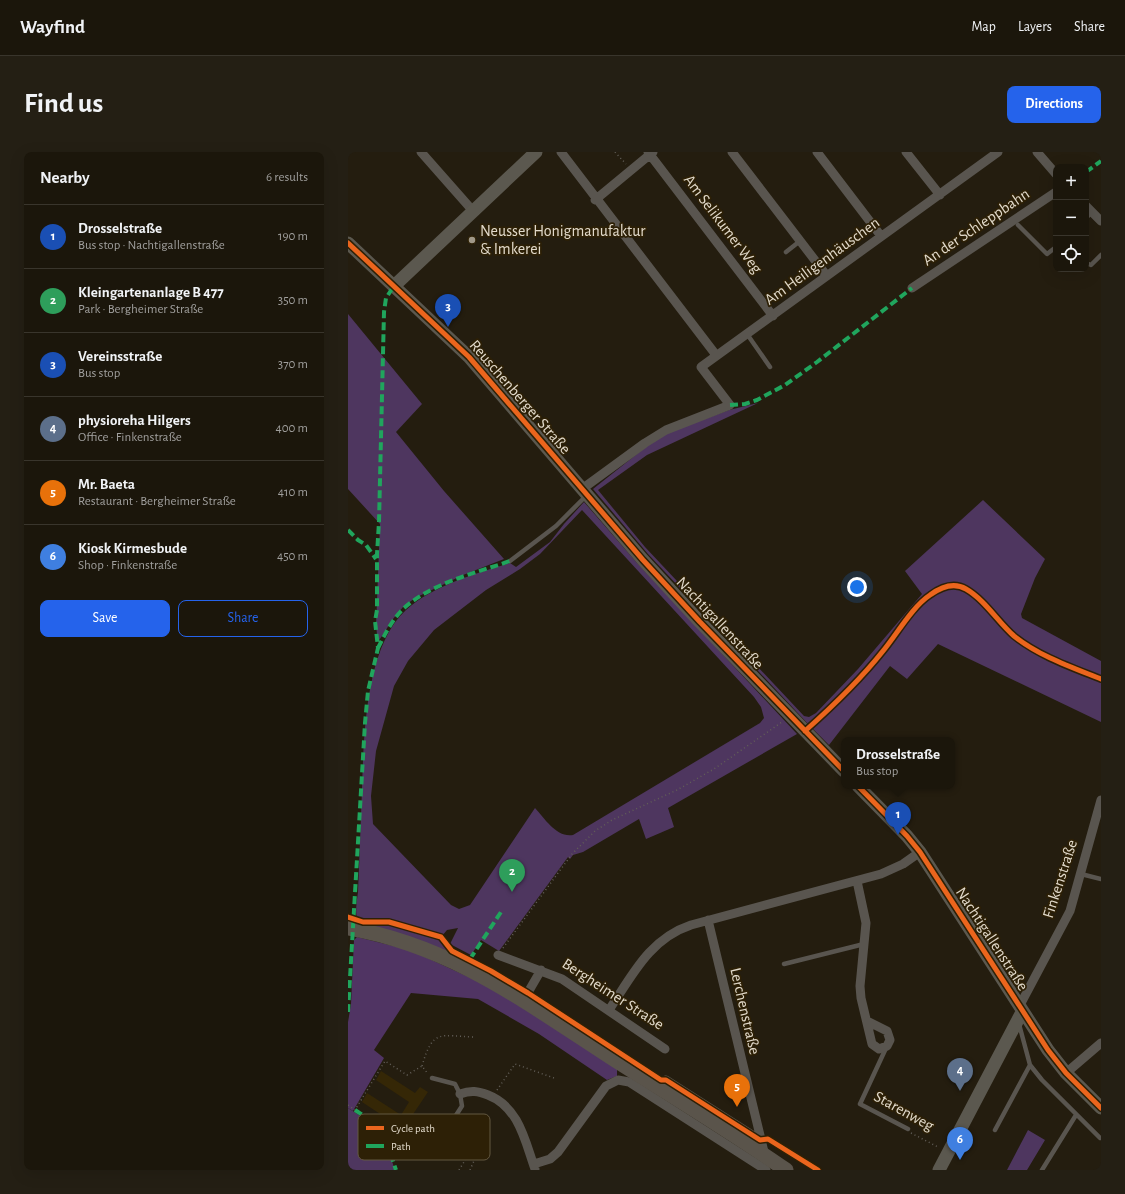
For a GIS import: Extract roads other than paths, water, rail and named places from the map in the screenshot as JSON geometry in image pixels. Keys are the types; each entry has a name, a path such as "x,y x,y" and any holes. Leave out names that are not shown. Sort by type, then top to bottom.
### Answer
{"main road":[{"path":"394,286 536,152"},
{"name":"Reuschenberger Straße","path":"348,243 469,357 584,492"},
{"name":"Nachtigallenstraße","path":"584,492 689,610 841,768"},
{"name":"Nachtigallenstraße","path":"861,789 920,852 1020,1012 1066,1073 1101,1108"},
{"path":"348,928 394,938 439,954 476,972 523,1001 768,1162 786,1170"},
{"name":"Finkenstraße","path":"939,1170 1020,1012"},
{"path":"768,1162 796,1170"}],"street":[{"path":"421,152 473,211"},
{"path":"561,152 595,200 716,355"},
{"path":"732,152 827,276"},
{"path":"817,152 881,236"},
{"path":"906,152 940,195"},
{"name":"Am Heiligenhäuschen","path":"584,492 645,443 666,430 730,405 701,367 998,152"},
{"path":"1037,152 1053,171"},
{"path":"595,200 650,153"},
{"name":"Am Selikumer Weg","path":"650,153 773,316"},
{"name":"An der Schleppbahn","path":"912,288 1053,194"},
{"path":"1089,213 1101,221"},
{"name":"Finkenstraße","path":"1020,1012 1068,917 1101,800"},
{"path":"609,1010 644,959 659,942 680,929 889,871 920,852"},
{"path":"857,881 865,918 860,986 863,1006 867,1021 874,1046 878,1049 887,1046 890,1040 887,1031 867,1021"},
{"name":"Lerchenstraße","path":"708,920 760,1140 768,1162"},
{"name":"Bergheimer Straße","path":"498,955 562,979 665,1049"},
{"name":"Bergheimer Straße","path":"523,1001 541,970"},
{"path":"1066,1073 1101,1043"},
{"path":"460,1094 474,1091 493,1097 506,1105 514,1114 535,1167 550,1159 558,1152 606,1086 618,1080 625,1081 768,1162"},
{"path":"666,1080 760,1140"}],"lane":[{"path":"1018,225 1047,254 1053,249"},
{"path":"786,252 800,241"},
{"path":"1089,264 1101,255"},
{"path":"747,334 770,367"},
{"path":"510,561 556,526 584,492"},
{"path":"1081,874 1101,879"},
{"path":"784,964 864,944"},
{"path":"1020,1012 1030,1065 1076,1115 1100,1138"},
{"name":"Starenweg","path":"887,1046 860,1104 908,1129"},
{"path":"995,1130 1030,1065"},
{"path":"432,1078 454,1084 460,1094 462,1106 457,1114"},
{"path":"1042,1170 1076,1115"}],"place":[{"name":"Neusser Honigmanufaktur & Imkerei","path":"472,240"},
{"name":"Vereinsstraße","path":"448,327"},
{"name":"Drosselstraße","path":"898,835"},
{"name":"Kleingartenanlage B 477","path":"512,892"},
{"name":"physioreha Hilgers","path":"960,1091"},
{"name":"Mr. Baeta","path":"737,1107"},
{"name":"Kiosk Kirmesbude","path":"960,1160"}]}
